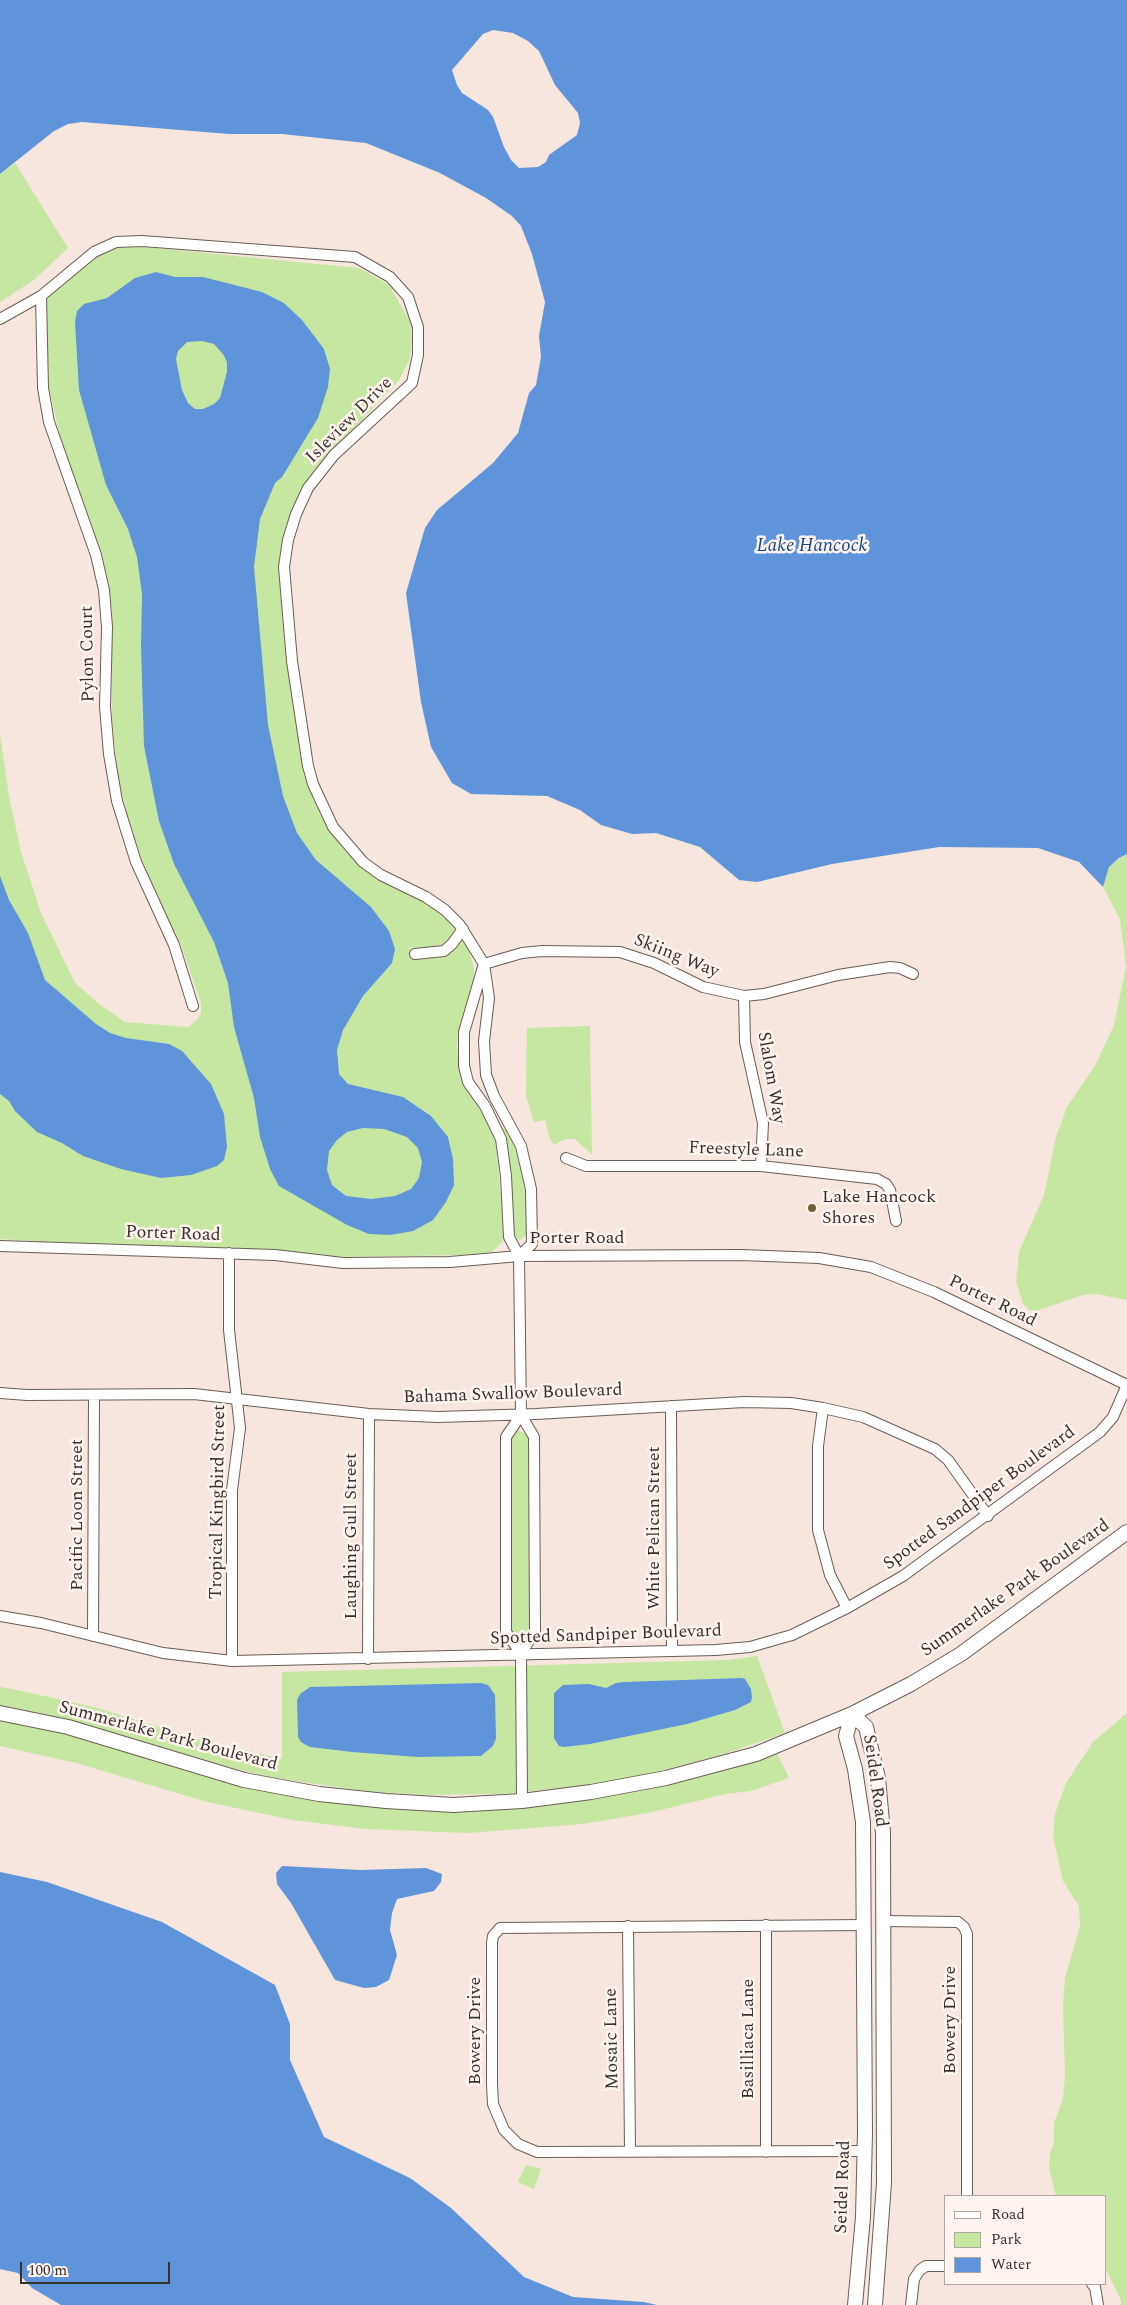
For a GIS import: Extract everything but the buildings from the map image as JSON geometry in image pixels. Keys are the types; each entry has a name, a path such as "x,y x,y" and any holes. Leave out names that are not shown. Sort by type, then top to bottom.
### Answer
{"main road":[{"name":"Summerlake Park Boulevard","path":"0,1713 68,1727 244,1780 319,1794 386,1801 454,1805 522,1801 591,1792 693,1771 756,1754 852,1714 912,1684 961,1654 1127,1532"},
{"name":"Seidel Road","path":"854,2305 863,2217 865,2151 863,1822 855,1769 846,1736 852,1714 866,1727 878,1778 883,1833 884,2202 875,2305"}],"street":[{"name":"Isleview Drive","path":"0,319 41,296 94,252 116,242 142,241 355,257 390,277 408,297 418,328 418,355 412,383 334,456 308,488 296,514 288,540 284,567 286,614 308,766 312,784 333,827 363,862 381,875 426,897 445,910 463,929 484,964 489,998 484,1062 494,1096 521,1146 530,1190 532,1244 519,1256"},
{"name":"Pylon Court","path":"41,296 43,388 49,422 96,555 104,590 107,628 105,707 109,754 117,801 136,862 174,945 193,1006"},
{"path":"415,954 444,951 463,929"},
{"name":"Skiing Way","path":"484,964 522,953 542,951 620,952 654,963 703,987 744,996 764,994 838,975 890,967 900,968 913,974"},
{"path":"484,964 464,1032 464,1066 468,1082 494,1123 501,1139 506,1176 509,1237 519,1256 520,1414 534,1437 535,1631 521,1654 522,1801"},
{"name":"Slalom Way","path":"744,996 745,1042 763,1123 761,1166"},
{"path":"494,1123 506,1117"},
{"name":"Freestyle Lane","path":"566,1158 586,1166 761,1166 877,1179 886,1184 890,1190 896,1221"},
{"name":"Porter Road","path":"0,1246 275,1255 343,1263 450,1262 519,1256 790,1255 871,1267 934,1292 1127,1385"},
{"name":"Tropical Kingbird Street","path":"229,1253 229,1330 238,1399 239,1446 234,1465 232,1490 232,1661"},
{"name":"Spotted Sandpiper Boulevard","path":"0,1616 41,1623 163,1653 232,1661 672,1651 750,1647 792,1635 847,1608 903,1576 988,1516 1100,1432 1113,1416 1127,1385"},
{"name":"Bahama Swallow Boulevard","path":"0,1394 194,1394 369,1414 438,1416 520,1414 744,1402 791,1403 863,1417 935,1449 948,1460 988,1516"},
{"name":"Pacific Loon Street","path":"93,1636 94,1395"},
{"name":"White Pelican Street","path":"671,1406 672,1651"},
{"path":"824,1408 818,1446 818,1530 830,1575 847,1608"},
{"name":"Laughing Gull Street","path":"368,1659 369,1414"},
{"path":"520,1414 506,1437 506,1632 521,1654"},
{"name":"Bowery Drive","path":"884,1921 958,1922 964,1927 967,1934 967,2195"},
{"name":"Basilliaca Lane","path":"766,1925 766,2152"},
{"name":"Bowery Drive","path":"864,1925 507,1926 496,1931 492,1943 492,2084 493,2104 499,2122 510,2137 527,2148 552,2153 865,2151"},
{"name":"Mosaic Lane","path":"628,1926 630,2152"},
{"path":"911,2305 914,2279 920,2270 926,2266 944,2266"},
{"path":"1093,2285 1098,2305"}],"green space":[{"path":"15,163 68,248 34,280 0,302 0,174"},
{"path":"124,245 359,268 389,285 410,321 412,338 410,359 399,380 315,470 295,503 283,541 279,562 282,608 306,779 320,814 343,848 356,861 371,874 422,900 440,913 455,928 469,950 474,969 473,985 458,1031 457,1047 463,1082 485,1116 495,1136 504,1229 503,1241 492,1252 464,1255 335,1257 237,1248 113,1246 0,1239 0,735 9,796 21,852 41,913 75,983 99,1004 125,1022 188,1027 197,1020 201,1013 201,1003 181,945 156,894 132,834 118,777 112,717 112,612 109,587 104,561 60,437 49,387 46,297 99,253"},
{"path":"1127,854 1127,1300 1096,1294 1083,1295 1036,1311 1029,1310 1023,1303 1016,1282 1019,1252 1044,1195 1056,1137 1067,1107 1096,1064 1114,1025 1126,966 1120,919 1103,887 1109,867"},
{"path":"590,1026 592,1155 575,1139 565,1139 554,1145 550,1139 545,1120 534,1122 526,1096 527,1028"},
{"path":"505,1127 517,1149 526,1187 527,1234 520,1240 515,1237 513,1232 511,1180 501,1129"},
{"path":"516,1430 527,1434 529,1441 530,1625 528,1633 519,1637 511,1633 509,1436"},
{"path":"757,1656 785,1733 721,1755 640,1776 582,1786 501,1794 426,1795 372,1792 268,1777 0,1708 0,1687 94,1707 202,1740 282,1759 282,1672 728,1660"},
{"path":"0,1713 244,1780 386,1801 591,1792 774,1747 789,1778 751,1791 725,1794 648,1813 583,1824 468,1833 366,1829 293,1820 207,1802 76,1763 0,1746"},
{"path":"1127,1713 1127,2305 1121,2305 1121,2300 1107,2272 1107,2195 1056,2195 1049,2168 1050,2154 1054,2143 1054,2123 1063,2099 1065,2077 1063,2006 1065,1978 1080,1926 1079,1906 1063,1881 1053,1836 1055,1814 1066,1783 1093,1742"},
{"path":"526,2165 541,2169 534,2189 518,2182"}],"water":[{"name":"Lake Hancock","path":"0,0 1127,0 1127,854 1109,867 1103,887 1079,862 1038,848 939,847 832,864 757,882 739,880 700,847 656,833 632,834 601,825 580,810 547,796 471,794 452,783 431,747 421,702 406,593 425,528 437,510 493,463 518,433 529,393 536,385 541,357 539,336 545,302 532,254 521,226 512,216 486,198 440,173 366,143 282,134 229,134 82,122 68,124 54,131 0,174","holes":["493,30 513,33 528,41 539,51 555,85 578,113 580,123 577,135 549,155 546,162 538,167 519,168 511,160 493,117 488,110 462,93 452,70 483,34"]},
{"path":"156,272 175,277 203,277 262,292 284,303 302,320 324,349 330,369 328,387 318,418 282,477 275,483 260,519 254,567 268,725 283,796 297,833 316,860 371,907 389,931 395,949 392,963 363,996 343,1030 337,1050 339,1074 348,1084 403,1097 431,1116 448,1137 453,1159 454,1185 446,1202 433,1220 413,1231 390,1235 369,1234 347,1225 279,1186 270,1169 260,1137 254,1098 234,1027 228,983 214,942 174,864 159,821 144,746 141,646 142,594 137,557 128,529 106,485 79,390 75,322 77,311 84,304 107,298 135,278","holes":["202,341 214,344 223,354 227,362 227,372 220,398 214,404 203,409 195,409 188,403 182,390 176,359 178,351 187,342","363,1128 384,1129 407,1137 418,1148 422,1162 419,1178 411,1189 395,1196 371,1199 346,1196 332,1185 327,1170 329,1151 337,1140 347,1132"]},
{"path":"0,876 9,900 28,933 45,980 96,1024 110,1033 126,1038 169,1044 182,1051 211,1084 224,1114 227,1147 224,1160 217,1166 191,1175 161,1178 121,1169 83,1156 62,1143 37,1132 15,1111 9,1101 0,1094"},
{"path":"745,1679 751,1689 751,1702 735,1710 687,1724 590,1744 564,1747 559,1746 554,1738 554,1693 563,1685 589,1684 606,1688 616,1683 624,1682"},
{"path":"481,1683 488,1685 495,1695 496,1738 493,1746 481,1756 418,1757 352,1752 310,1747 301,1742 298,1737 297,1700 300,1694 310,1687"},
{"path":"282,1866 361,1870 426,1868 442,1874 441,1882 434,1891 397,1899 392,1913 390,1930 397,1955 389,1980 376,1987 364,1988 335,1980 291,1903 277,1884 276,1873"},
{"path":"0,1872 47,1882 162,1922 275,1985 290,2024 290,2060 324,2137 410,2178 451,2208 524,2277 573,2297 644,2302 657,2305 61,2305 32,2288 18,2273 0,2269"}],"place":[{"name":"Lake Hancock Shores","path":"812,1208"}]}
